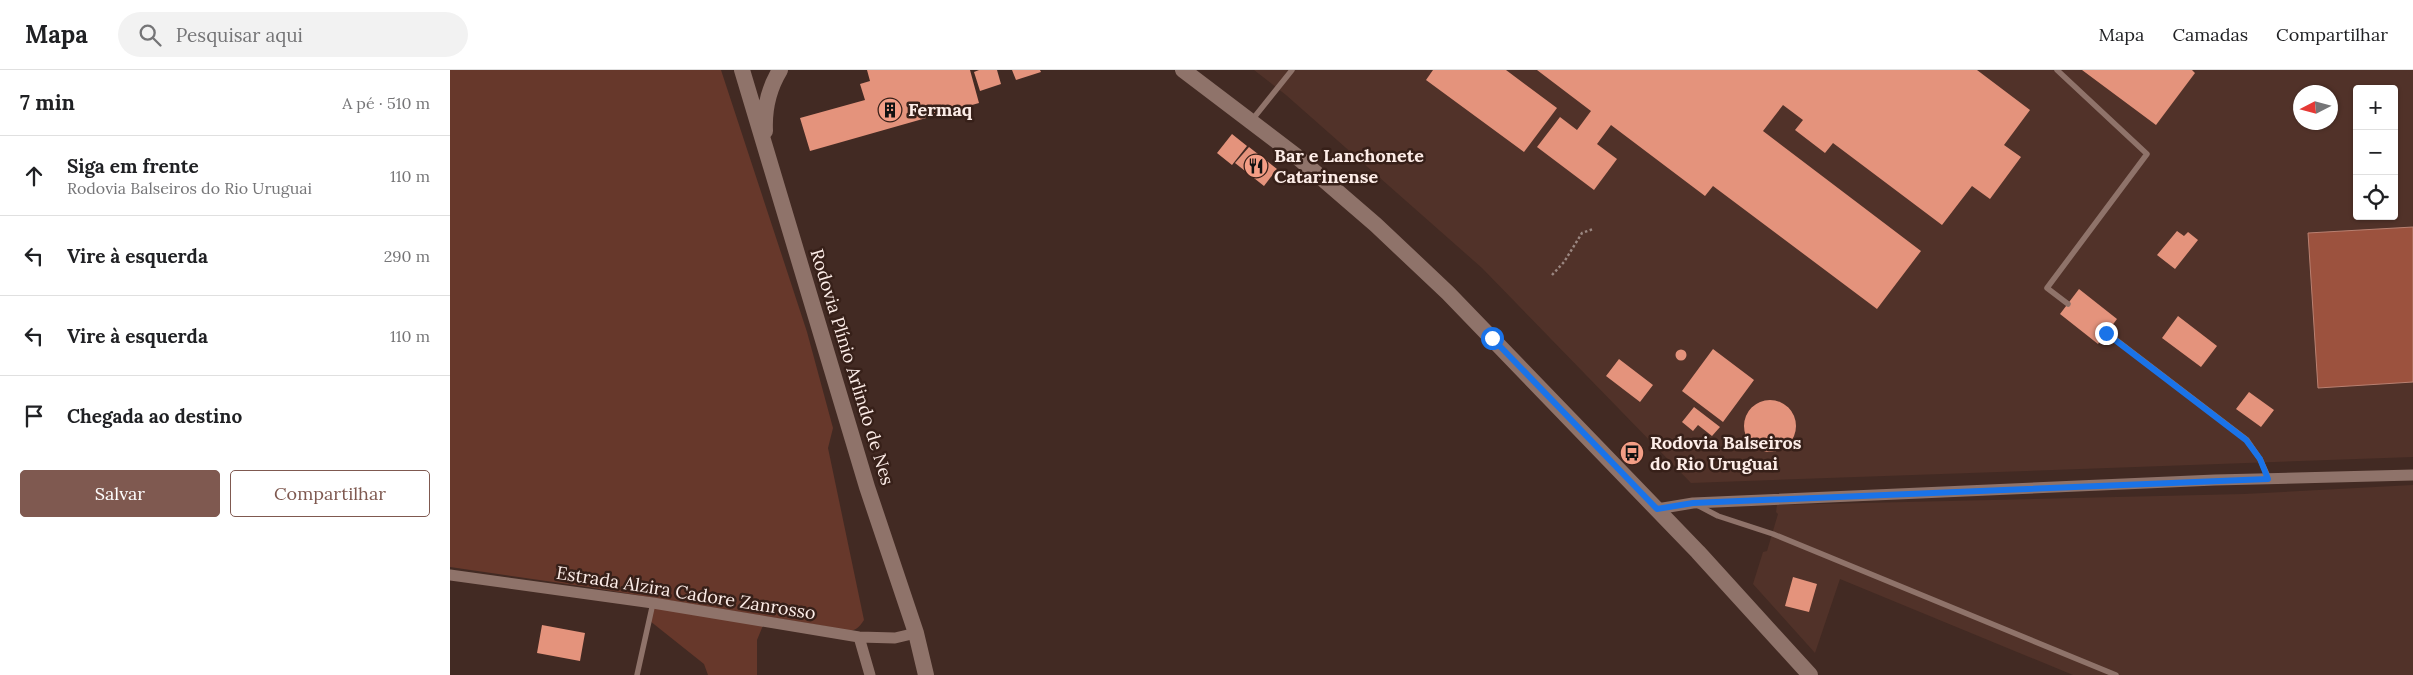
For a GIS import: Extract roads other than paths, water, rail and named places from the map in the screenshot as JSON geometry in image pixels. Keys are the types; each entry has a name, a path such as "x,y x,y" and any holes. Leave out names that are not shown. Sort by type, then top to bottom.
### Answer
{"main road":[{"name":"Rodovia Plínio Arlindo de Nes","path":"742,70 867,487 916,633 926,675"},
{"path":"765,148 764,118 769,95 780,70"},
{"path":"1183,70 1295,155 1376,225 1448,293 1657,509 1810,675"}],"street":[{"path":"1657,509 1693,503 2268,479 2413,475"},
{"name":"Estrada Alzira Cadore Zanrosso","path":"450,575 652,603 858,637 895,638 916,633"},
{"path":"858,637 870,675"}],"lane":[{"path":"1251,121 1292,70"},
{"path":"2057,70 2147,154 2047,288 2068,304"},
{"path":"2106,333 2246,440 2260,459 2268,479"},
{"path":"1693,503 1718,516 1773,534 2116,675"},
{"path":"637,675 652,603"}],"place":[{"name":"Fermaq","path":"890,110"},
{"name":"Bar e Lanchonete Catarinense","path":"1256,166"},
{"name":"Rodovia Balseiros do Rio Uruguai","path":"1632,453"}]}
